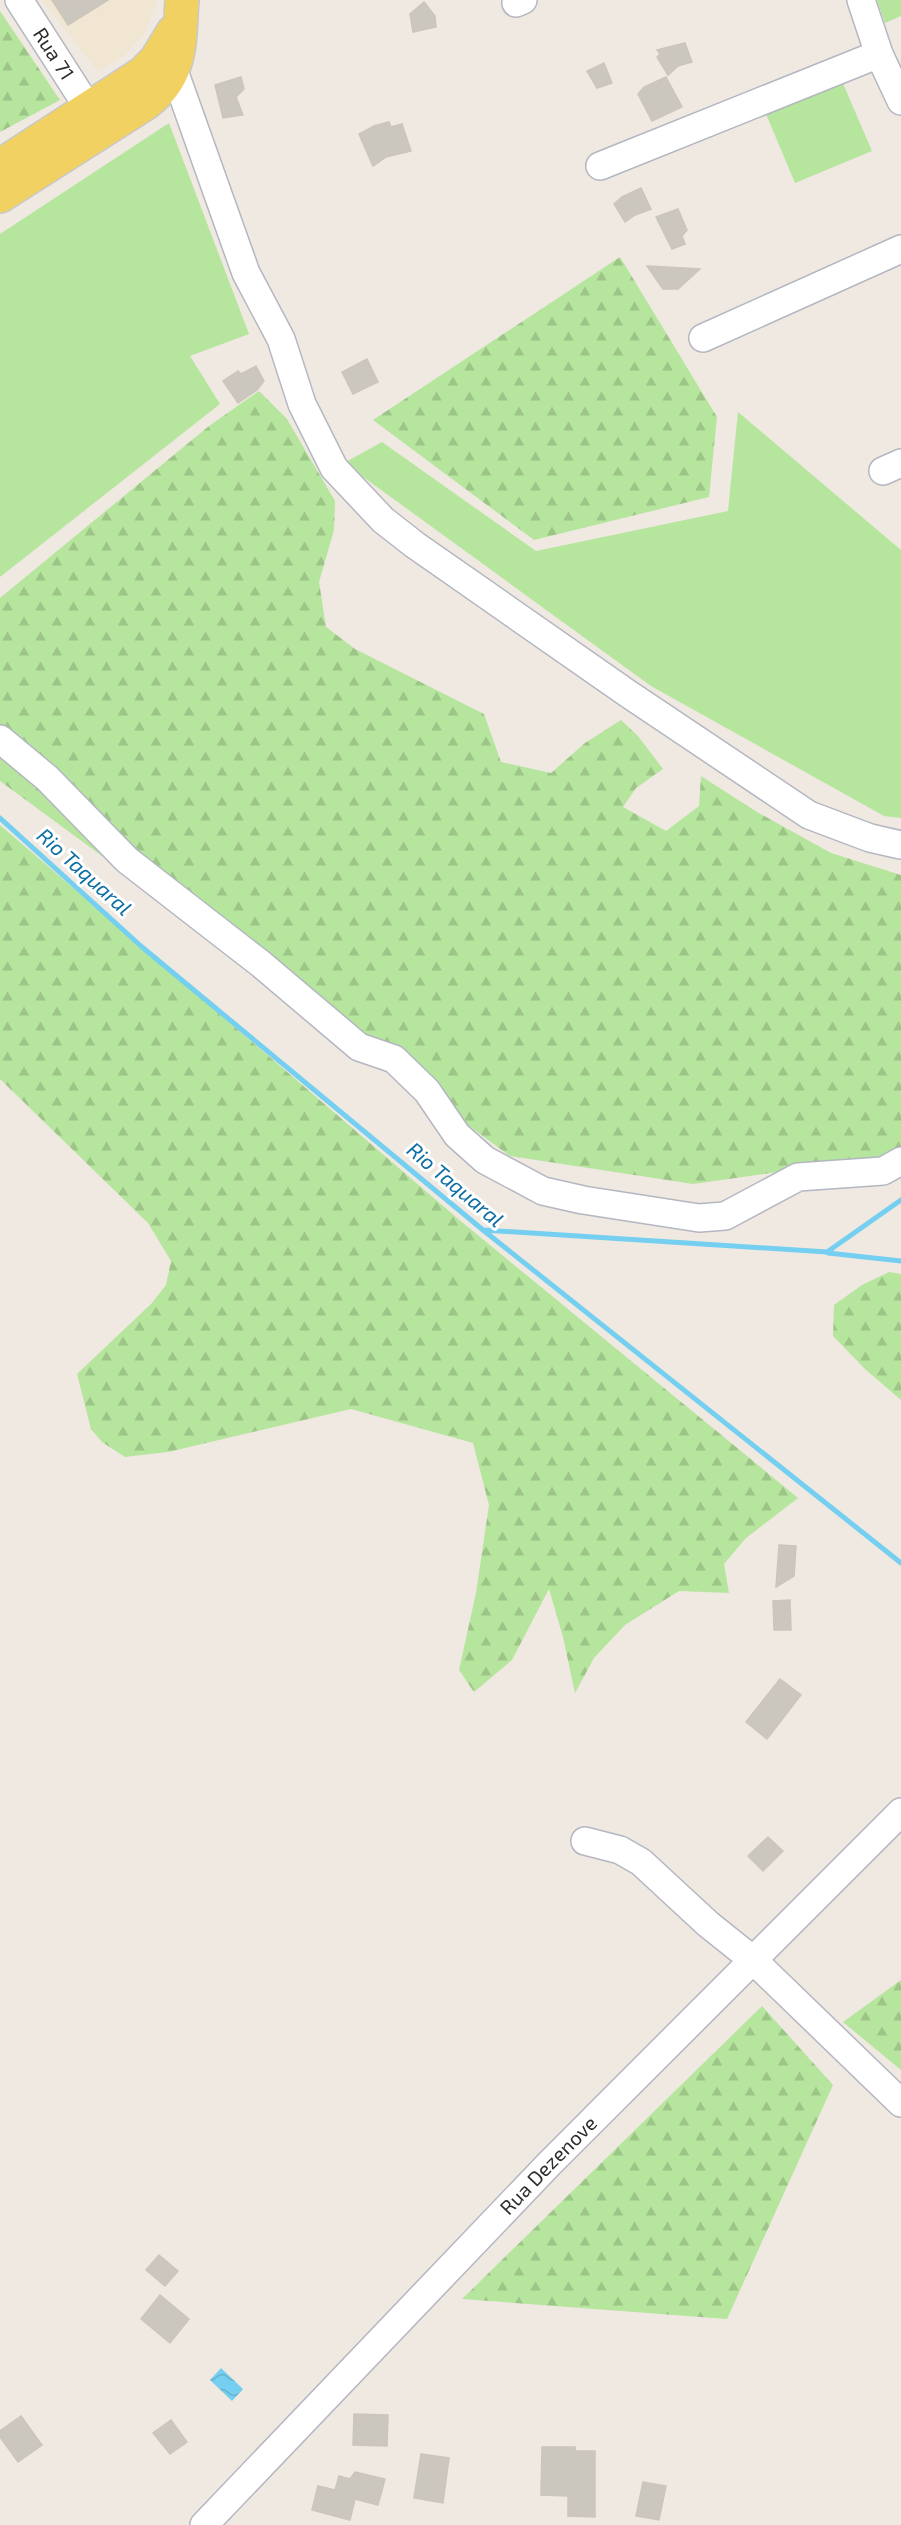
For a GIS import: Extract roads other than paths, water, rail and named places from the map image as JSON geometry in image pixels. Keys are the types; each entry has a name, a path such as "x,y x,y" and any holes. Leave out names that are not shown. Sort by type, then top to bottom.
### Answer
{"main road":[{"path":"0,166 151,66 182,9"},
{"path":"0,196 146,103 162,89 180,48 182,9"}],"street":[{"name":"Rua 71","path":"19,0 89,109"},
{"path":"861,0 879,54 901,101"},
{"path":"600,166 879,54"},
{"path":"173,68 246,273 281,339 302,404 334,468 361,498 383,520 425,551 636,699 809,815 870,838 901,845"},
{"path":"703,338 901,249"},
{"path":"0,739 47,778 127,860 261,964 359,1047 394,1059 427,1090 457,1135 485,1160 543,1191 583,1200 699,1218 725,1216 798,1177 883,1171 901,1161"},
{"name":"Rua Dezenove","path":"204,2525 550,2163 901,1812"},
{"path":"585,1841 620,1850 641,1862 708,1924 753,1960 901,2103"}],"water":[{"path":"221,2368 243,2389 232,2401 210,2380"}],"waterway":[{"name":"Rio Taquaral","path":"0,818 142,947 483,1230 901,1563"},
{"path":"483,1230 827,1252 901,1200"},
{"path":"828,1253 901,1261"}]}
